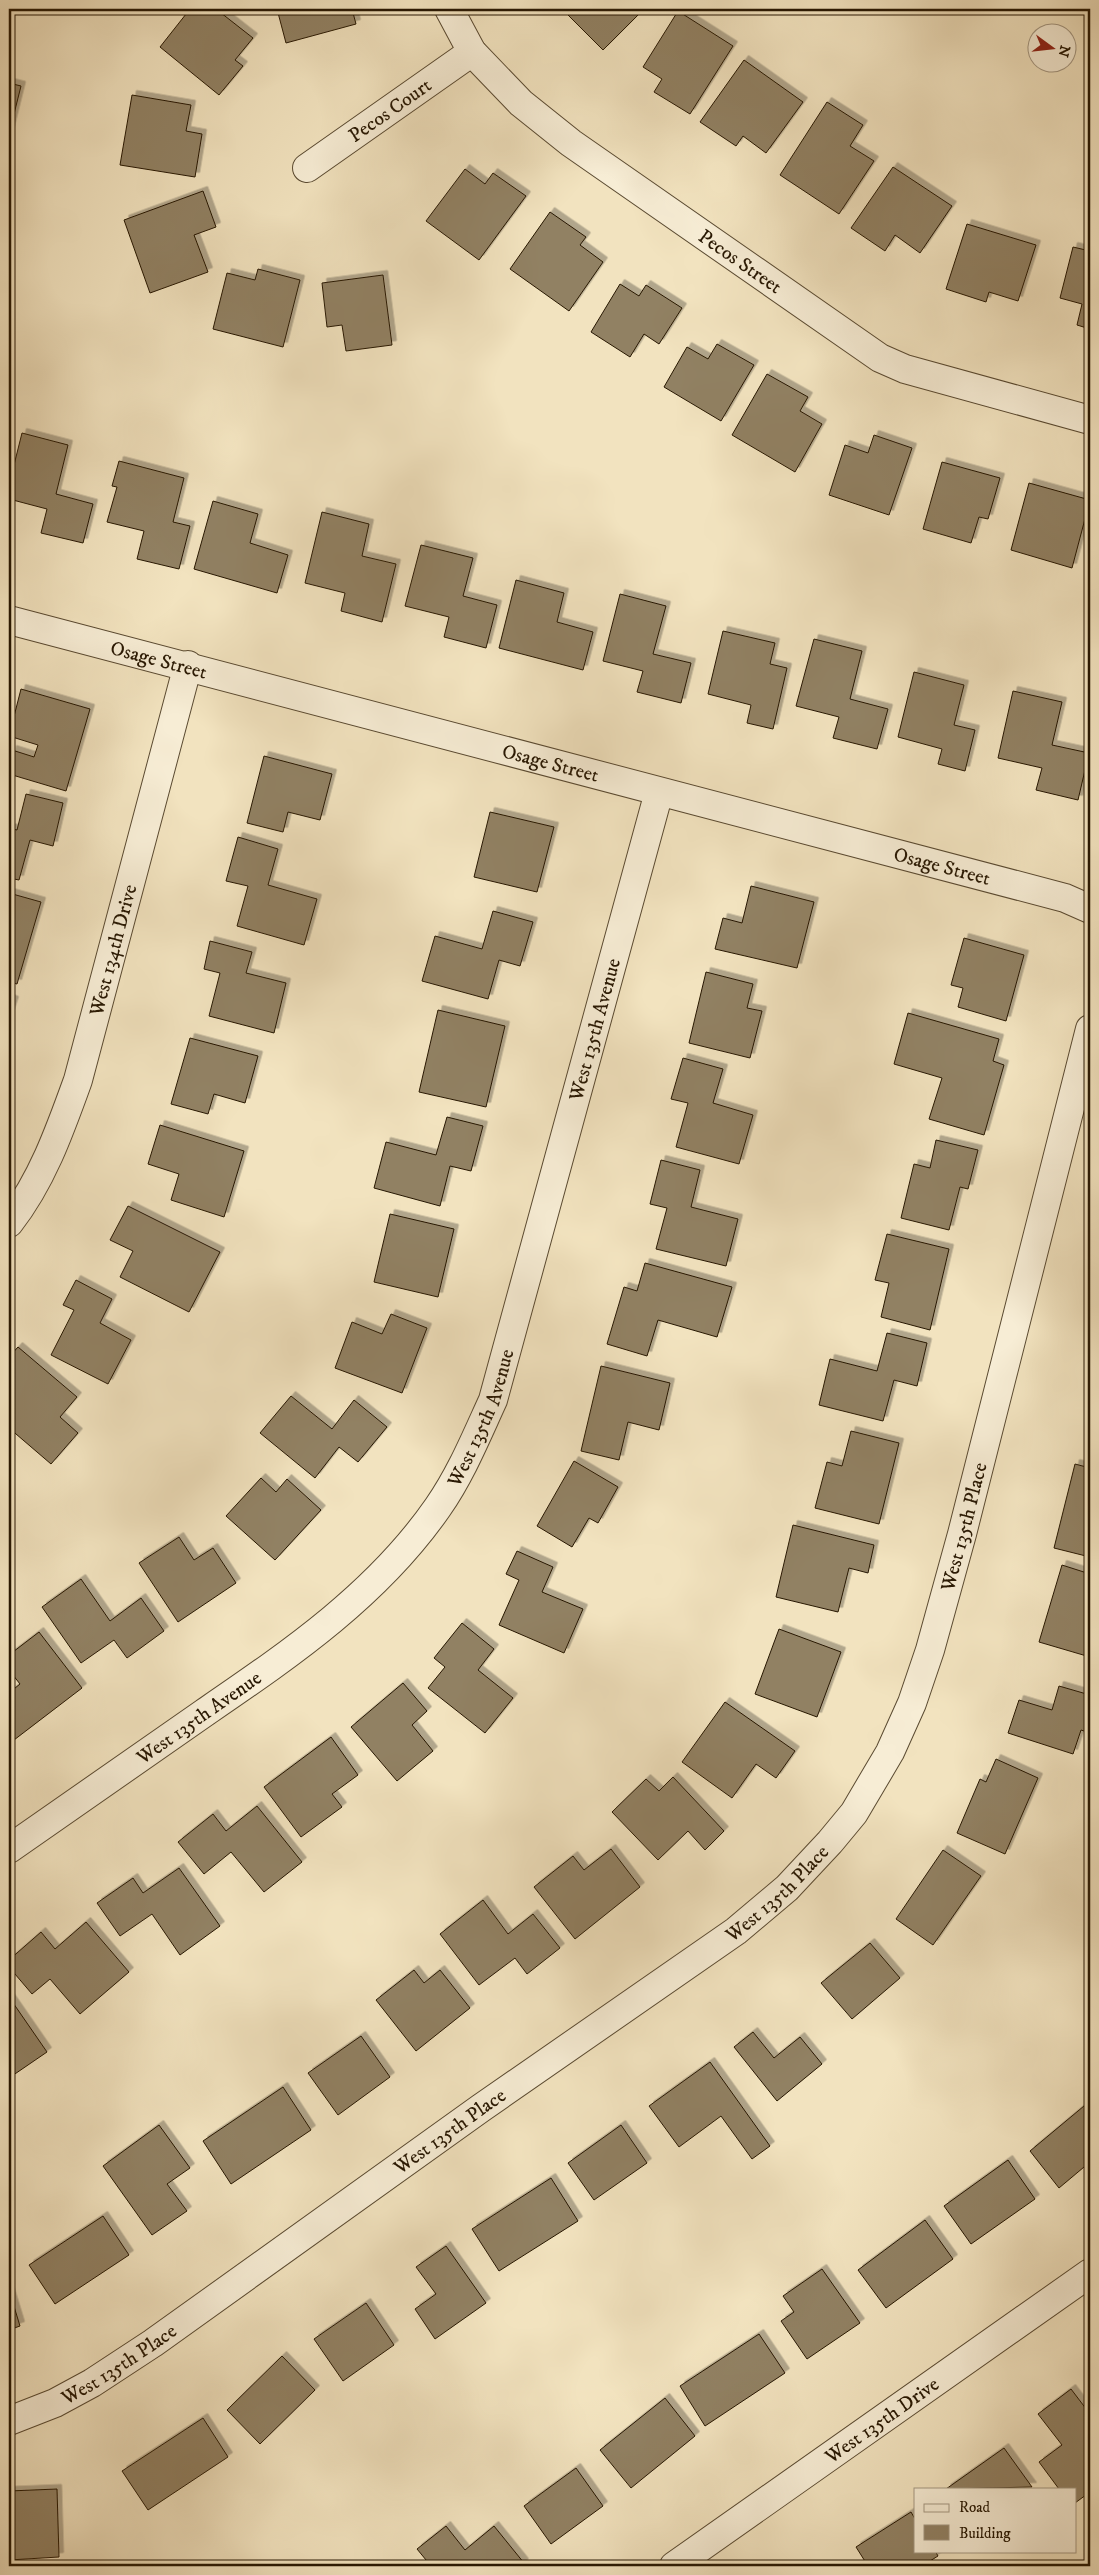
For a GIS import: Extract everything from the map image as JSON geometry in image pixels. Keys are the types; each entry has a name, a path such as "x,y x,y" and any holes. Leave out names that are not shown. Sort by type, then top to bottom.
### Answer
{"street":[{"name":"Pecos Street","path":"449,9 472,52 521,104 571,143 880,358 905,369 1090,420"},
{"name":"Pecos Court","path":"306,168 472,52"},
{"name":"Osage Street","path":"9,620 188,665 659,792 1065,898 1090,909"},
{"name":"West 134th Drive","path":"9,1223 39,1175 59,1133 78,1080 188,665"},
{"name":"West 135th Avenue","path":"9,1849 282,1660 343,1612 373,1585 407,1547 443,1500 465,1463 493,1400 659,792"},
{"name":"West 135th Place","path":"9,2421 56,2402 92,2383 153,2343 473,2114 736,1931 788,1888 854,1813 890,1752 912,1703 930,1650 962,1534 1090,1029"},
{"name":"West 135th Drive","path":"674,2566 1090,2273"}],"building":[{"path":"190,9 216,9 253,38 235,60 243,66 219,95 160,47"},
{"path":"277,9 352,9 356,24 286,43"},
{"path":"562,9 644,9 603,50"},
{"path":"678,11 733,46 690,114 654,92 662,79 643,67"},
{"path":"744,60 803,102 766,153 743,136 736,146 700,122"},
{"path":"9,83 21,86 9,134"},
{"path":"132,95 191,105 186,131 202,134 195,177 120,165"},
{"path":"827,102 863,125 850,146 874,161 839,214 780,175"},
{"path":"893,167 952,206 920,253 895,235 885,251 851,228"},
{"path":"465,169 485,184 493,173 526,196 479,260 426,221"},
{"path":"203,191 216,227 194,235 208,272 150,293 124,220"},
{"path":"550,212 586,237 580,245 603,262 569,311 510,269"},
{"path":"967,224 1036,245 1018,301 989,292 986,302 946,289"},
{"path":"1073,247 1090,251 1090,329 1077,325 1082,304 1060,298"},
{"path":"258,269 300,280 283,347 213,329 227,273 255,280"},
{"path":"383,275 392,345 346,351 342,325 327,327 322,283"},
{"path":"620,284 639,296 646,285 682,308 659,344 644,334 630,357 591,332"},
{"path":"717,344 754,365 721,421 664,387 687,347 708,359"},
{"path":"767,374 808,397 800,411 822,424 795,472 732,435"},
{"path":"22,433 68,445 56,494 93,504 83,543 41,533 47,509 9,499 9,485"},
{"path":"874,435 912,448 889,515 829,495 845,445 868,453"},
{"path":"119,461 184,478 173,522 190,526 179,569 137,559 144,531 107,522 117,487 112,486"},
{"path":"942,462 1000,478 988,519 979,517 971,543 923,529"},
{"path":"1029,483 1090,500 1072,568 1011,550"},
{"path":"213,501 258,514 250,543 288,555 277,593 194,569"},
{"path":"322,512 369,524 362,556 396,564 382,622 341,611 345,593 305,583"},
{"path":"421,545 473,558 463,596 497,605 486,648 444,637 449,617 405,606"},
{"path":"516,580 564,593 557,622 593,632 583,670 499,648"},
{"path":"620,594 666,606 653,654 691,663 681,703 637,692 643,671 603,661"},
{"path":"723,631 775,643 770,664 787,668 773,729 747,723 751,705 708,694"},
{"path":"814,639 862,651 850,699 888,709 877,749 833,738 839,717 796,706"},
{"path":"914,672 964,685 954,725 975,730 965,771 938,764 942,749 898,737"},
{"path":"21,689 90,709 66,791 9,774 12,750 34,757 38,745 9,736"},
{"path":"1013,691 1062,702 1052,745 1089,753 1078,800 1036,790 1042,768 998,758"},
{"path":"264,756 332,774 320,820 288,812 283,832 247,823"},
{"path":"26,794 63,803 53,846 30,840 19,880 9,878 9,828 17,830"},
{"path":"490,812 554,827 537,892 474,877"},
{"path":"238,837 278,849 268,885 317,899 304,945 237,926 248,886 226,881"},
{"path":"751,886 814,902 797,968 715,949 723,918 742,923"},
{"path":"9,893 41,902 17,984 9,982"},
{"path":"493,911 533,922 520,966 499,960 488,999 422,981 435,936 482,949"},
{"path":"964,938 1024,955 1006,1021 958,1007 963,988 951,985"},
{"path":"210,941 252,952 246,973 286,983 274,1033 209,1016 220,973 204,969"},
{"path":"706,972 753,984 747,1008 762,1011 750,1058 689,1043"},
{"path":"9,999 14,1001 9,1016"},
{"path":"438,1010 505,1026 486,1107 419,1092"},
{"path":"908,1013 999,1039 993,1061 1004,1065 984,1135 929,1119 942,1078 894,1064"},
{"path":"190,1038 258,1056 245,1103 214,1094 208,1114 171,1104"},
{"path":"683,1058 723,1069 713,1103 753,1115 739,1164 676,1147 688,1103 671,1099"},
{"path":"447,1117 483,1126 471,1171 450,1166 440,1206 374,1188 386,1142 436,1155"},
{"path":"160,1125 244,1151 224,1217 171,1200 179,1174 148,1164"},
{"path":"936,1140 978,1150 968,1189 960,1187 949,1230 901,1218 914,1164 930,1168"},
{"path":"661,1160 700,1170 691,1207 738,1219 726,1266 656,1249 667,1208 650,1204"},
{"path":"128,1206 220,1252 189,1312 120,1277 133,1251 110,1240"},
{"path":"390,1214 454,1229 438,1297 374,1282"},
{"path":"887,1234 949,1249 930,1330 881,1317 889,1283 875,1280"},
{"path":"645,1263 732,1287 717,1337 658,1320 647,1356 607,1344 624,1287 637,1291"},
{"path":"76,1280 112,1299 100,1323 131,1340 108,1384 51,1355 74,1310 63,1305"},
{"path":"391,1314 427,1328 402,1393 335,1368 352,1322 382,1334"},
{"path":"887,1333 927,1343 917,1386 894,1380 883,1421 819,1405 830,1359 877,1371"},
{"path":"18,1347 77,1397 60,1417 78,1433 51,1464 9,1428 9,1357"},
{"path":"601,1366 670,1383 659,1430 628,1422 619,1460 581,1451"},
{"path":"291,1396 332,1429 354,1400 387,1427 358,1462 339,1447 315,1478 260,1433"},
{"path":"851,1431 899,1443 879,1524 815,1508 827,1462 842,1466"},
{"path":"574,1461 618,1487 598,1523 589,1518 572,1547 537,1526"},
{"path":"1075,1464 1090,1468 1090,1557 1054,1548"},
{"path":"261,1478 276,1492 287,1479 321,1510 275,1560 226,1516"},
{"path":"793,1525 874,1545 868,1573 849,1568 838,1612 776,1597"},
{"path":"179,1537 194,1560 213,1548 236,1583 178,1622 139,1563"},
{"path":"517,1551 553,1567 542,1592 583,1609 564,1653 499,1625 519,1580 506,1574"},
{"path":"1062,1565 1090,1574 1090,1657 1039,1642"},
{"path":"81,1579 110,1621 141,1598 164,1631 127,1658 114,1640 81,1663 42,1607"},
{"path":"462,1623 494,1649 478,1670 513,1698 485,1733 428,1688 445,1667 434,1658"},
{"path":"779,1629 841,1652 817,1717 755,1694"},
{"path":"39,1632 82,1688 14,1740 9,1734 9,1693 20,1684 9,1670 9,1655"},
{"path":"403,1683 427,1711 412,1725 433,1751 397,1781 351,1727"},
{"path":"1059,1686 1090,1695 1090,1733 1081,1730 1073,1754 1008,1733 1019,1700 1052,1710"},
{"path":"725,1702 795,1751 776,1778 756,1764 732,1798 682,1762"},
{"path":"331,1737 358,1775 332,1794 342,1807 301,1837 264,1787"},
{"path":"996,1759 1038,1778 1005,1854 957,1833 980,1779 986,1782"},
{"path":"673,1777 724,1831 705,1850 688,1831 658,1860 612,1812 646,1779 659,1791"},
{"path":"257,1806 302,1862 264,1892 231,1852 204,1874 178,1842 213,1814 226,1831"},
{"path":"611,1849 640,1887 575,1939 534,1887 573,1856 584,1870"},
{"path":"943,1850 981,1876 933,1945 896,1919"},
{"path":"179,1868 220,1926 180,1955 152,1914 120,1936 97,1903 133,1878 143,1893"},
{"path":"483,1900 508,1934 533,1914 560,1948 527,1974 515,1958 479,1985 440,1934"},
{"path":"86,1922 129,1972 80,2014 50,1979 32,1994 9,1967 9,1960 41,1932 55,1949"},
{"path":"870,1943 900,1978 852,2019 821,1983"},
{"path":"414,1970 424,1983 440,1970 470,2008 416,2051 376,2000"},
{"path":"9,1997 47,2052 9,2078"},
{"path":"753,2032 774,2058 800,2037 822,2064 777,2101 734,2047"},
{"path":"361,2036 390,2077 338,2115 308,2073"},
{"path":"710,2062 770,2146 752,2159 721,2116 679,2147 649,2106"},
{"path":"283,2087 311,2130 231,2184 203,2141"},
{"path":"1090,2101 1090,2162 1059,2188 1030,2151"},
{"path":"159,2125 190,2168 167,2184 187,2211 152,2235 103,2166"},
{"path":"621,2125 647,2163 594,2200 568,2163"},
{"path":"1008,2160 1035,2199 971,2244 944,2206"},
{"path":"551,2178 578,2221 499,2271 472,2229"},
{"path":"103,2216 129,2255 55,2304 29,2265"},
{"path":"925,2220 953,2259 886,2308 858,2270"},
{"path":"446,2246 486,2303 435,2339 415,2309 436,2294 416,2267"},
{"path":"822,2269 860,2323 807,2359 781,2321 794,2312 783,2296"},
{"path":"9,2290 20,2326 9,2330"},
{"path":"366,2303 394,2345 343,2381 314,2339"},
{"path":"759,2334 785,2373 705,2426 680,2386"},
{"path":"282,2356 315,2390 260,2444 227,2410"},
{"path":"1071,2389 1090,2414 1090,2492 1076,2502 1076,2488 1058,2488 1039,2462 1062,2445 1038,2414"},
{"path":"665,2398 695,2436 631,2488 600,2450"},
{"path":"203,2418 228,2457 148,2510 122,2471"},
{"path":"1004,2448 1032,2487 989,2488 947,2488"},
{"path":"576,2468 603,2506 551,2544 524,2506"},
{"path":"57,2489 59,2557 9,2560 9,2491"},
{"path":"911,2512 914,2517 914,2552 936,2552 938,2556 922,2566 868,2566 856,2547"},
{"path":"446,2526 465,2550 494,2526 524,2563 520,2566 431,2566 417,2549"}]}
